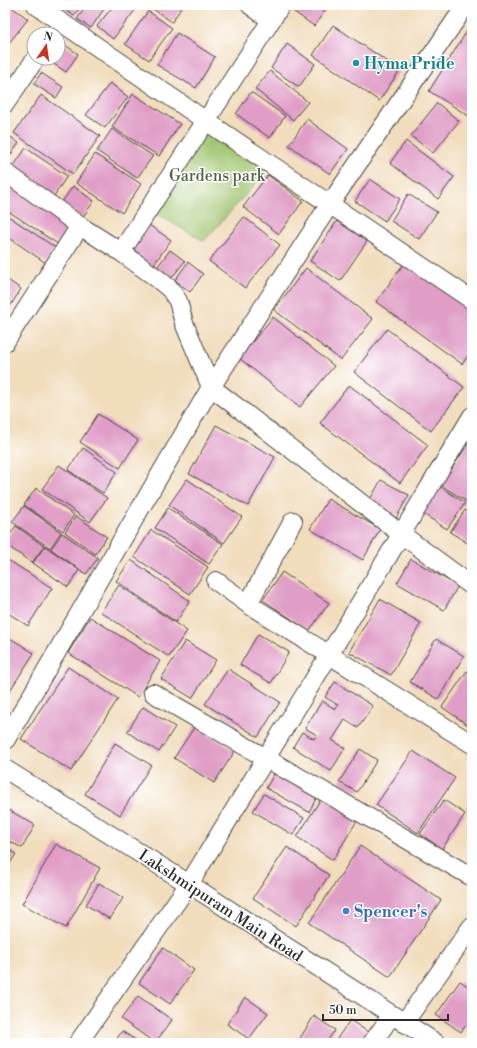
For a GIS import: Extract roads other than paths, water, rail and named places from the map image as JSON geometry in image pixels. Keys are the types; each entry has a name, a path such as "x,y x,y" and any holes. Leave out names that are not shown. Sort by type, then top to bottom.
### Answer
{"street":[{"path":"36,5 54,26"},
{"path":"121,252 276,12 250,5"},
{"path":"5,741 211,387 330,204 466,5"},
{"path":"66,34 206,122 472,300"},
{"path":"5,104 31,66"},
{"path":"5,172 80,226 158,278 170,289 178,301 184,323 211,387 401,534 472,586"},
{"path":"8,330 80,226"},
{"path":"78,1043 188,884 329,656 472,416"},
{"path":"248,604 293,521"},
{"path":"216,581 248,604 329,656 472,744"},
{"path":"152,692 472,877"},
{"name":"Lakshmipuram Main Road","path":"5,769 436,1043"},
{"path":"372,1043 398,1019 472,926"}],"place":[{"name":"Hyma Pride","path":"356,63"},
{"name":"Spencer's","path":"346,911"}],"park label":[{"name":"Gardens park","path":"217,175"}]}
